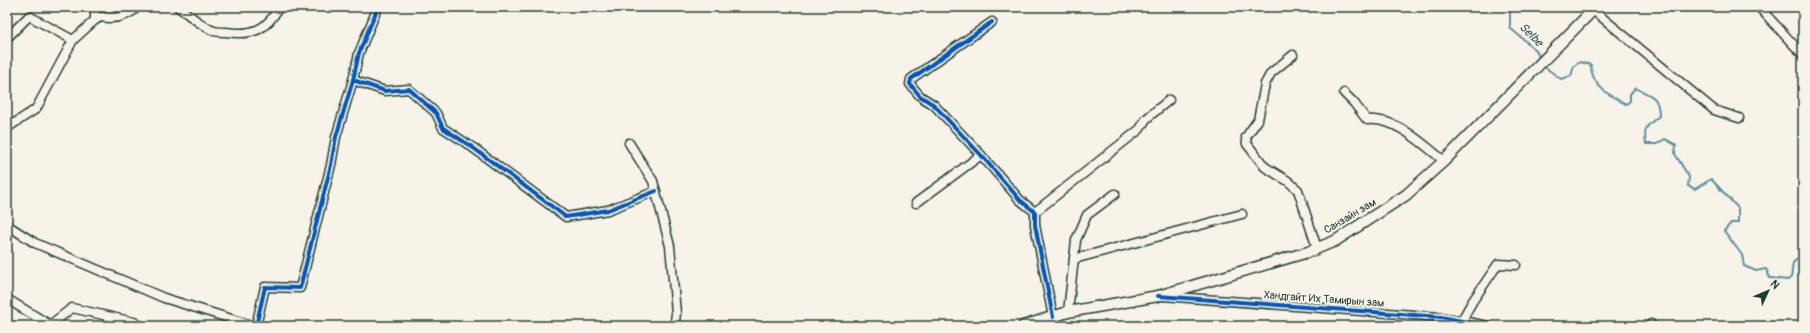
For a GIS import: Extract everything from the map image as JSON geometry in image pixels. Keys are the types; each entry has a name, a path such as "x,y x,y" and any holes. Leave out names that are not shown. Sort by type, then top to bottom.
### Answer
{"main road":[{"name":"Санзайн зам","path":"1023,326 1068,312 1158,296 1336,241 1406,196 1444,161 1595,8"}],"street":[{"path":"95,7 95,20"},
{"path":"7,128 36,109 72,40 95,20 101,17 114,19 122,17 138,7"},
{"path":"178,7 214,30 237,34 250,33 262,29 274,18 279,7"},
{"path":"7,226 34,244 164,298 255,326 265,287 300,288 331,165 336,137 353,80 359,53 378,7"},
{"path":"1759,7 1803,55"},
{"path":"1595,8 1714,110 1739,118"},
{"path":"7,38 29,16 72,40"},
{"path":"992,22 911,79 910,84 920,96 934,105 981,155 1020,200 1035,212"},
{"path":"1293,55 1271,73 1265,84 1258,120 1246,137 1247,144 1265,167 1288,181 1298,190 1317,248"},
{"path":"353,80 385,91 409,89 436,113 443,128 472,147 566,217 608,210 656,191"},
{"path":"1344,93 1354,102 1367,120 1376,119 1389,123 1417,140 1444,161"},
{"path":"1035,212 1140,129 1146,119 1169,100"},
{"path":"629,143 653,181 670,246 676,313 673,326"},
{"path":"916,203 981,155"},
{"path":"1068,312 1076,240 1087,215 1115,194"},
{"path":"1035,212 1035,225 1053,317"},
{"path":"1074,260 1242,214"},
{"path":"1462,320 1472,302 1498,264 1516,265"},
{"name":"Хандгайт Их Тамирын зам","path":"1158,296 1462,320 1488,326"},
{"path":"9,303 50,325 72,308 134,322 141,326"}],"waterway":[{"name":"Selbe","path":"1510,7 1510,28 1536,50 1540,59"},
{"name":"Selbe","path":"1542,65 1561,79 1571,76 1574,66 1580,62 1591,65 1594,79 1602,89 1626,104 1630,101 1630,94 1635,88 1650,95 1656,100 1659,109 1659,116 1647,127 1645,134 1646,144 1657,144 1665,139 1676,145 1675,154 1689,177 1688,186 1695,189 1711,179 1738,208 1738,223 1731,223 1724,231 1742,255 1744,266 1756,271 1766,269 1770,278 1787,280 1791,278 1793,263 1799,257 1803,257"}],"cycle path":[{"path":"378,7 359,53 353,80 385,91 409,89 436,113 443,128 472,147 566,217 608,210 656,191"},
{"path":"992,22 911,79 910,84 920,96 934,105 981,155 1020,200 1035,212 1035,225 1053,317"},
{"path":"256,326 265,287 300,288 331,165 336,137 353,80"},
{"path":"1158,296 1441,317 1488,326"}]}
